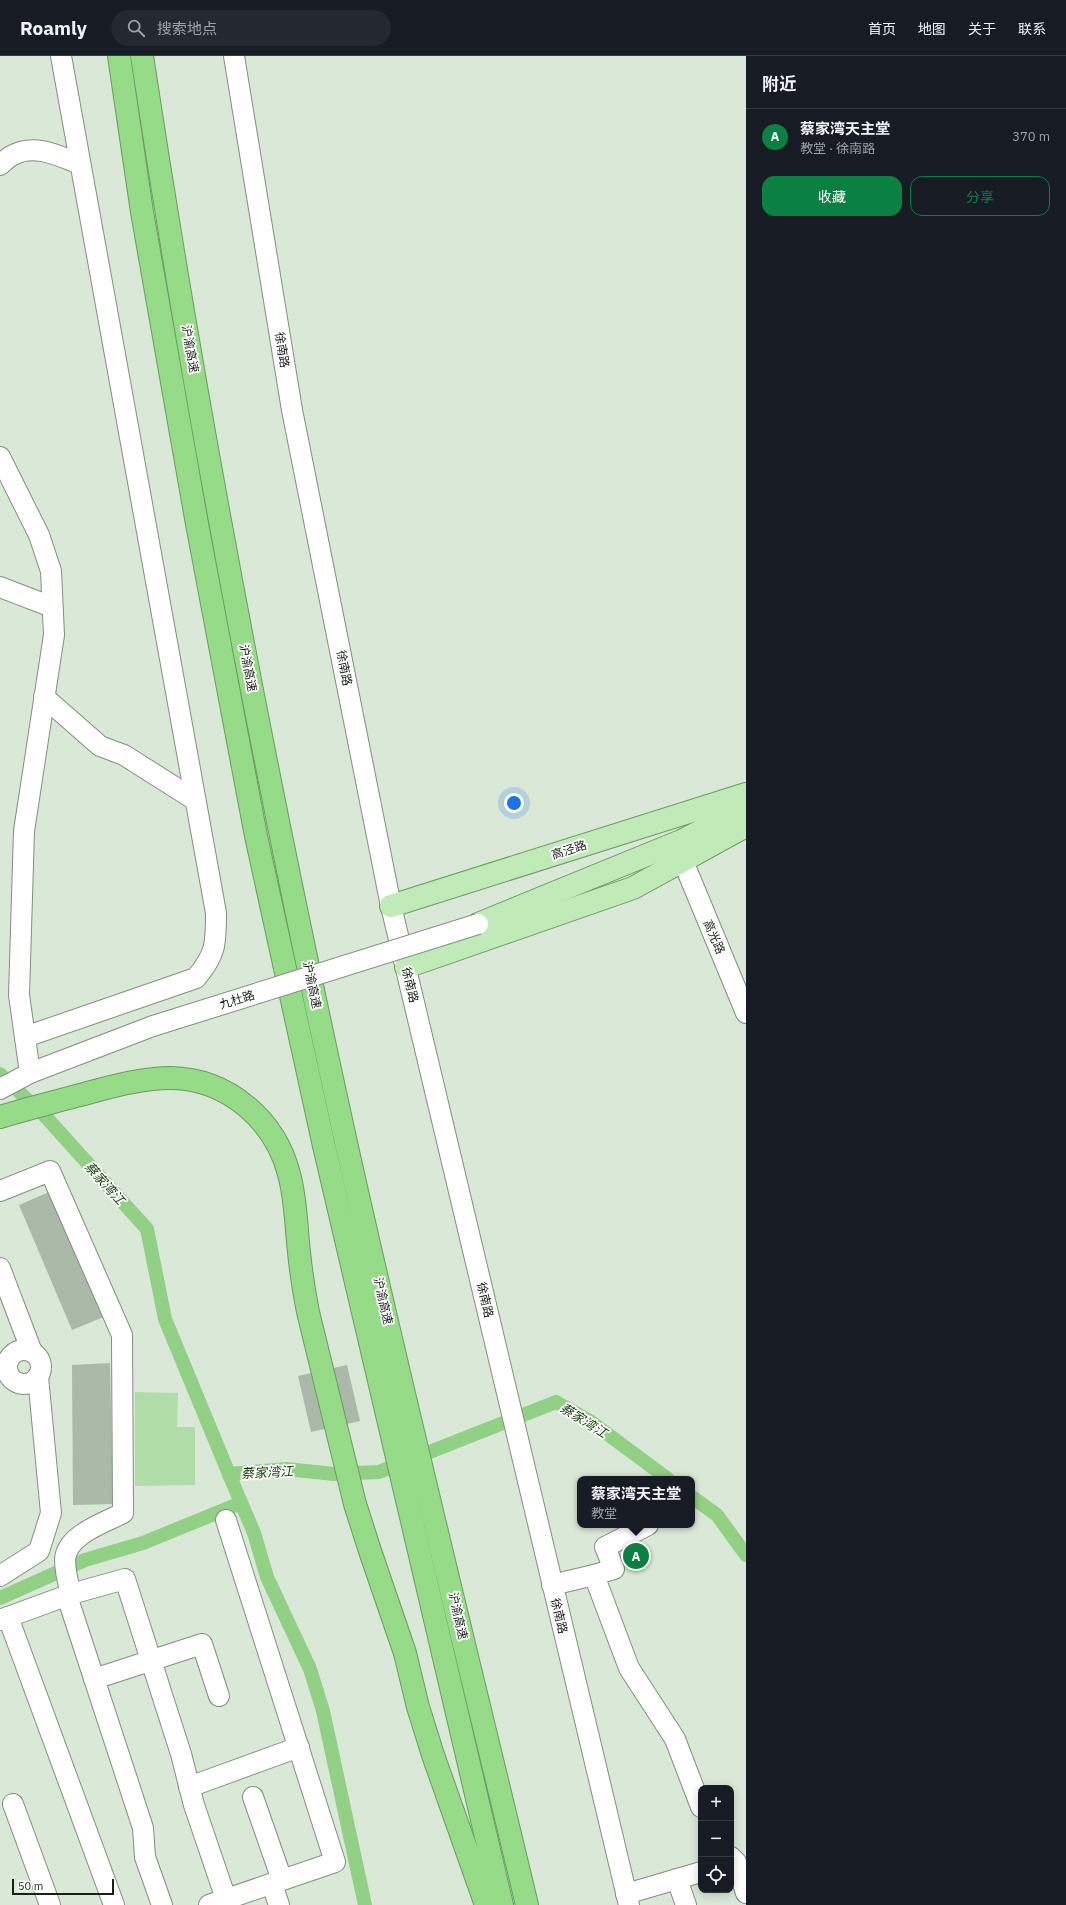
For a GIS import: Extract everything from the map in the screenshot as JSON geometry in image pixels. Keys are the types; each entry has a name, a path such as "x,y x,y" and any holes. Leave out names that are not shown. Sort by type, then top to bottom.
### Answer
{"highway":[{"name":"沪渝高速","path":"118,56 142,212 199,532 256,836 324,1146 502,1905"},
{"name":"沪渝高速","path":"142,56 165,207 231,577 279,831 341,1118 413,1428 527,1905"},
{"path":"146,56 231,577"},
{"path":"157,56 166,185"},
{"path":"6,1115 138,1081 171,1078 200,1082 227,1093 251,1110 270,1130 282,1152 289,1174 296,1216 302,1281 308,1312 355,1504 405,1653 418,1707 433,1755 486,1905"},
{"path":"406,1498 498,1905"}],"main road":[{"name":"高泾路","path":"391,906 746,794"},
{"path":"478,924 681,841 746,808"},
{"path":"406,967 633,888 746,826"}],"street":[{"path":"25,1037 196,978 208,963 216,943 216,913 61,56"},
{"name":"徐南路","path":"234,56 292,410 391,906 627,1899"},
{"path":"0,165 13,155 31,149 52,153 80,164"},
{"path":"0,457 39,535 51,571 54,635 24,831 19,995 30,1073"},
{"path":"0,587 52,608"},
{"path":"44,697 100,746 124,756 195,800"},
{"name":"高光路","path":"683,861 746,1013"},
{"name":"九杜路","path":"0,1089 30,1073 153,1026 478,924"},
{"path":"0,1191 50,1171 122,1335 123,1513 79,1537 69,1547 65,1559 69,1595 94,1679 143,1828 145,1857 162,1905"},
{"path":"0,1268 32,1352 40,1360 41,1372 34,1381 23,1384 13,1380 4,1373 8,1360 16,1352 21,1350 32,1352"},
{"path":"0,1576 39,1551 51,1513 38,1377"},
{"path":"114,1905 4,1619 69,1595 126,1579 181,1754 217,1903 335,1862 226,1520"},
{"path":"552,1585 614,1569 606,1547 642,1528"},
{"path":"594,1574 630,1668 675,1739 698,1799"},
{"path":"94,1679 202,1644 219,1696"},
{"path":"189,1787 299,1747"},
{"path":"253,1797 277,1882 279,1905"},
{"path":"13,1804 50,1905"},
{"path":"736,1860 746,1893"},
{"path":"627,1899 677,1879 698,1873"},
{"path":"677,1879 686,1905"}],"green space":[{"path":"135,1392 178,1393 177,1427 195,1427 195,1485 135,1486"}],"building":[{"path":"49,1192 106,1316 72,1330 19,1205"},
{"path":"110,1363 113,1504 73,1505 72,1365"},
{"path":"347,1365 360,1421 311,1432 298,1376"}],"waterway":[{"name":"蔡家湾江","path":"0,1074 45,1116 147,1229 165,1319 229,1474 287,1469 334,1474 379,1472 556,1402 590,1421 664,1476"},
{"path":"229,1474 254,1533 267,1577 310,1669 323,1711 365,1905"},
{"name":"蔡家湾江","path":"695,1499 717,1515 746,1555"},
{"path":"0,1598 85,1560 143,1543 241,1503"}],"place":[{"name":"蔡家湾天主堂","path":"636,1556"}]}
